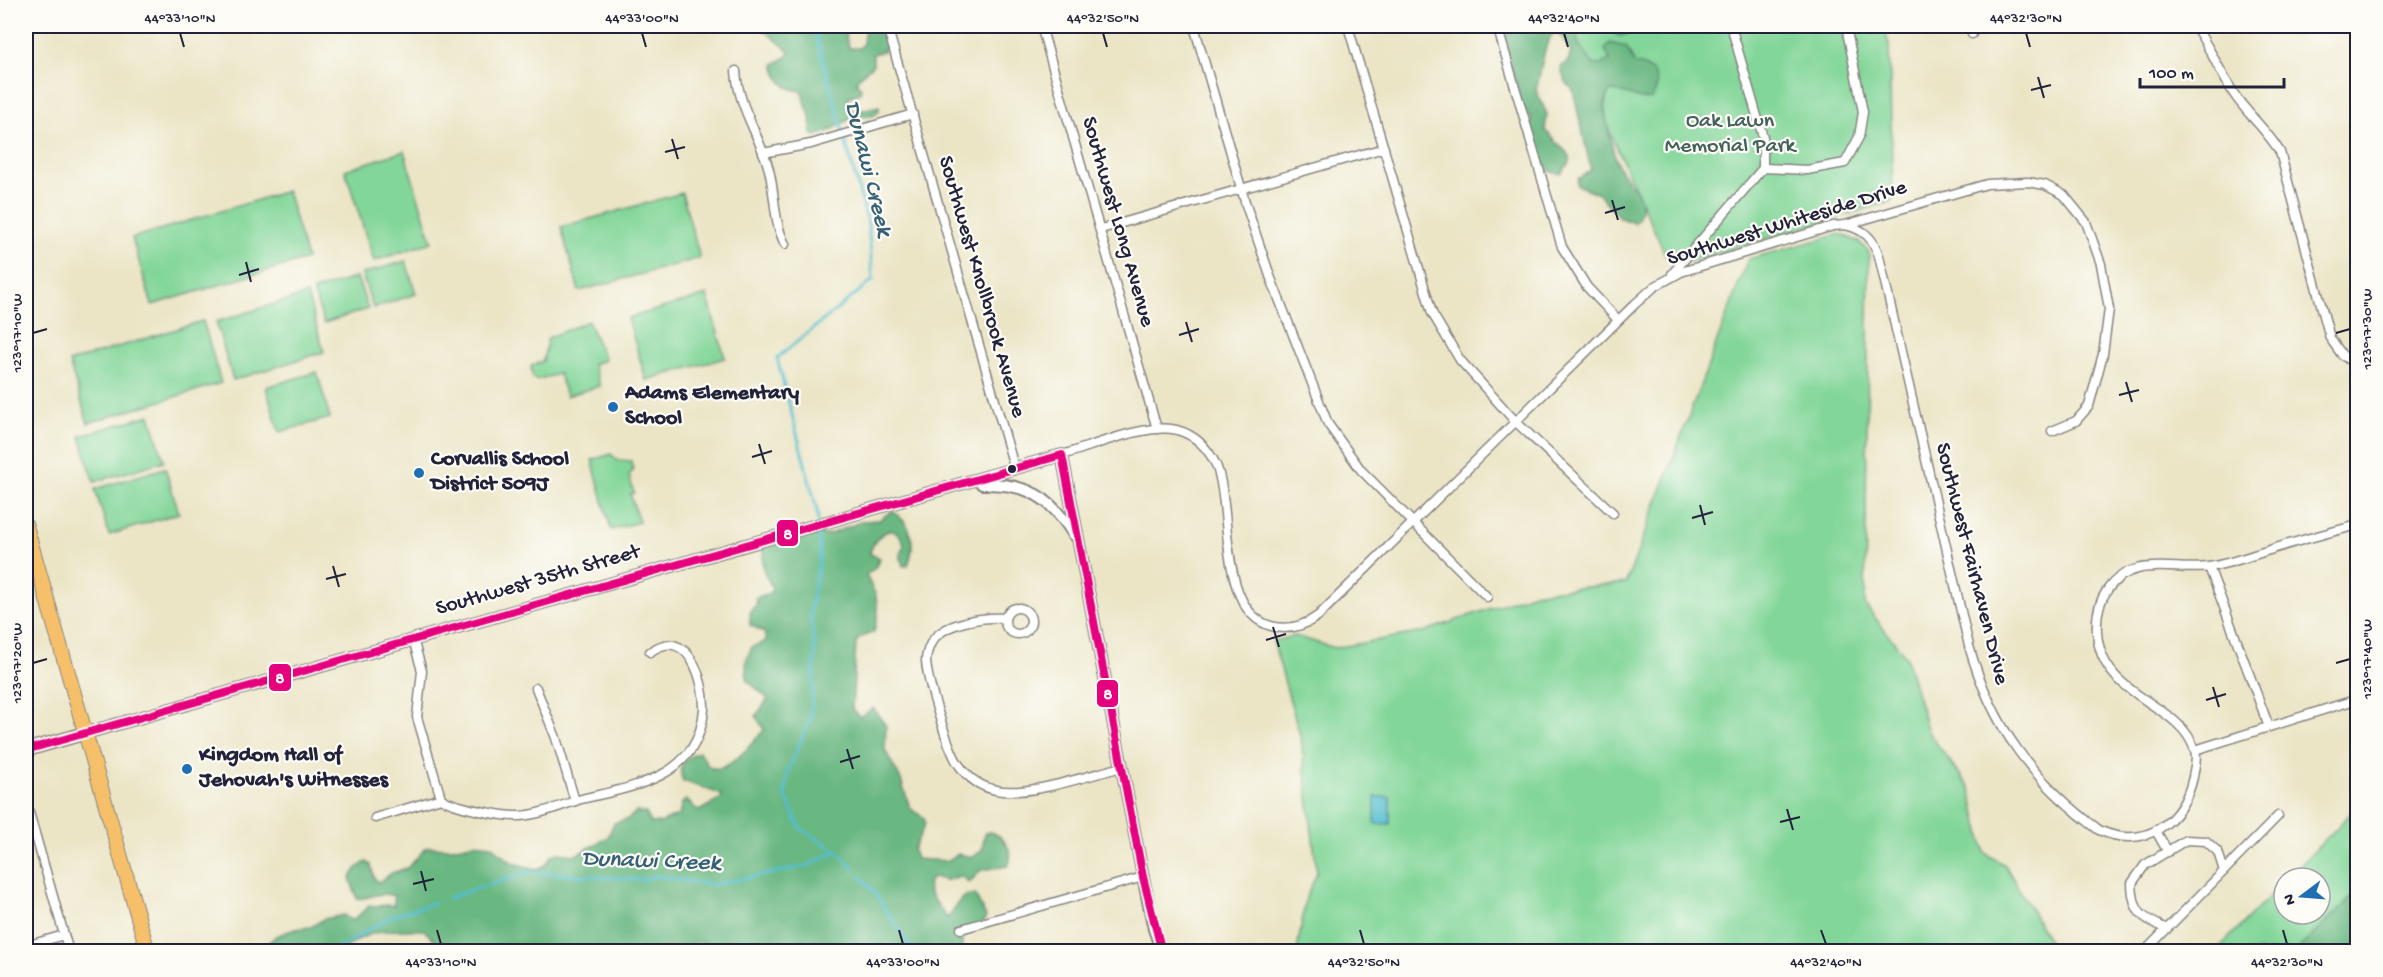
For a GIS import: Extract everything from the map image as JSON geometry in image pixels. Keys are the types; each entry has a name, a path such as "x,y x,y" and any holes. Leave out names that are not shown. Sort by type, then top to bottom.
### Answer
{"highway":[{"path":"26,526 148,951"}],"main road":[{"name":"Southwest 35th Street","path":"26,750 86,733"}],"street":[{"name":"Southwest Knollbrook Avenue","path":"887,26 1015,470"},
{"name":"Southwest Long Avenue","path":"1041,26 1157,429"},
{"path":"1194,26 1241,188 1270,276 1328,424 1361,470 1487,597"},
{"path":"1348,26 1432,314 1460,360 1515,421 1613,513"},
{"path":"1497,26 1562,247 1587,287 1618,320"},
{"path":"1669,277 1764,168 1763,137 1731,26"},
{"path":"1764,168 1807,170 1845,163 1859,137 1863,112 1846,26"},
{"path":"2195,26 2214,54 2234,94 2270,135 2280,152 2330,338 2342,355 2358,366"},
{"path":"736,71 740,96 767,163 778,226 785,244"},
{"path":"763,153 811,144 912,114"},
{"path":"1101,229 1384,148"},
{"name":"Southwest Whiteside Drive","path":"1157,429 1176,430 1188,434 1209,453 1219,475 1230,558 1239,593 1252,613 1266,625 1276,628 1296,627 1318,616 1618,320 1654,287 1669,277 1833,226 1845,225 1993,183 2028,182 2045,185 2071,201 2086,222 2098,256 2108,297 2109,328 2089,406 2076,421 2052,431"},
{"name":"Southwest Fairhaven Drive","path":"1845,225 1856,227 1869,236 1879,256 1969,646 1986,699 2016,750 2033,772 2099,830 2124,838 2143,836 2156,831"},
{"path":"1157,429 1062,455 1143,877 1154,929 1162,951"},
{"name":"Southwest 35th Street","path":"86,733 967,484 1062,455"},
{"path":"967,484 1007,483 1039,495 1061,513 1079,543"},
{"path":"2168,852 2156,831 2174,816 2188,792 2196,759 2195,750 2188,738 2169,718 2124,686 2110,671 2100,649 2097,625 2102,597 2117,579 2130,571 2147,566 2209,567 2358,525"},
{"path":"2209,567 2269,727"},
{"path":"1005,618 988,617 947,629 934,639 927,651 926,664 950,747 961,768 982,785 1010,792 1122,767"},
{"path":"413,639 422,671 417,717 441,798 450,804 510,816 523,816 660,776 685,757 696,740 704,707 693,661 687,653 673,645 664,645 650,652"},
{"path":"536,688 556,738 575,801"},
{"path":"2195,750 2358,699"},
{"path":"375,818 441,798"},
{"path":"26,802 69,951"},
{"path":"2144,951 2278,816"},
{"path":"2167,929 2147,920 2133,905 2132,883 2145,865 2186,840 2206,841 2218,852 2224,871"},
{"path":"961,929 1143,877"},
{"path":"26,946 64,935"}],"green space":[{"path":"759,26 843,26 849,48 860,48 863,44 865,26 884,26 889,41 883,51 873,54 873,65 857,79 857,84 861,88 860,93 849,97 848,102 853,112 879,106 879,111 871,116 851,119 814,136 801,91 783,83 774,64 788,56 789,51"},
{"path":"1504,26 1576,26 1578,43 1593,64 1599,65 1610,60 1605,49 1610,43 1626,47 1635,64 1652,71 1656,87 1651,99 1641,99 1610,91 1605,104 1617,162 1637,193 1642,206 1635,223 1620,218 1599,194 1577,185 1578,179 1591,170 1573,90 1565,80 1561,67 1568,61 1571,53 1563,38 1555,32 1545,50 1536,90 1547,114 1545,130 1570,156 1570,162 1561,174 1541,169 1528,128 1532,119 1522,107"},
{"name":"Oak Lawn Memorial Park","path":"1572,26 1883,26 1889,44 1893,201 1691,261 1666,256 1607,126"},
{"path":"1603,26 1633,26 1629,33 1619,36"},
{"path":"404,151 432,242 374,261 345,170"},
{"path":"287,191 307,259 152,305 132,238"},
{"path":"682,193 700,258 579,291 561,227"},
{"path":"1840,234 1859,242 1869,252 1865,605 1906,657 1928,732 1970,788 1985,853 2005,865 2055,951 1297,951 1306,898 1317,873 1301,739 1273,641 1295,636 1335,648 1423,632 1537,592 1626,583 1748,259"},
{"path":"406,261 416,294 373,308 362,274"},
{"path":"357,277 368,309 324,323 313,291"},
{"path":"307,294 324,352 233,380 216,322"},
{"path":"707,295 725,358 646,380 628,318"},
{"path":"203,321 221,383 88,423 69,362"},
{"path":"588,321 605,360 593,364 600,386 566,396 559,374 536,380 532,376 531,366 543,361 548,338"},
{"path":"317,372 330,418 279,432 266,387"},
{"path":"150,415 164,461 94,482 80,436"},
{"path":"611,454 617,460 631,461 633,470 629,475 634,493 630,494 639,522 611,530 592,460"},
{"path":"165,468 179,513 109,535 95,489"},
{"path":"892,511 908,528 912,550 908,565 903,566 900,554 904,545 901,537 891,531 880,536 872,547 870,554 880,558 875,568 866,575 876,596 878,614 874,632 859,638 856,643 852,709 860,717 873,708 886,726 885,750 901,780 910,808 924,818 925,824 913,850 916,859 947,861 958,854 973,857 982,850 985,833 990,832 1004,840 1007,845 1010,855 1008,866 981,870 969,883 959,876 947,880 932,878 928,883 929,893 947,918 961,899 969,895 975,895 986,917 983,922 963,933 961,951 811,951 806,941 803,940 789,952 718,951 703,942 640,952 446,952 424,930 391,930 360,938 343,951 258,952 276,936 295,929 311,927 324,919 344,915 352,921 369,906 394,905 394,896 390,895 381,894 357,899 350,878 357,868 366,862 371,865 374,878 379,882 392,873 407,868 427,847 452,848 475,843 491,845 511,862 537,870 546,865 552,855 558,853 576,855 598,843 608,837 614,823 628,819 636,812 646,813 650,823 660,823 679,815 682,803 686,800 699,811 722,798 720,794 683,781 681,771 686,759 699,752 710,767 724,767 740,756 764,730 756,716 768,699 747,680 746,661 752,647 766,641 764,632 750,625 750,612 757,603 755,598 770,593 772,588 763,569 763,543 774,541 784,544 800,537 830,534 863,521 879,520"},
{"path":"2357,807 2357,951 2215,952 2272,894 2272,926 2332,926 2332,866 2300,866"},
{"path":"2357,892 2357,951 2296,951 2322,926 2332,926 2332,916"}],"water":[{"path":"1375,797 1390,797 1390,824 1375,824"}],"waterway":[{"name":"Dunawi Creek","path":"812,26 868,223 873,280 777,358 817,510 818,522"},
{"name":"Dunawi Creek","path":"448,898 529,872 644,880 655,876 712,885 807,866 837,851 800,828 785,795 788,770 811,717 815,652 810,613 820,555 818,528"},
{"path":"837,851 854,869"},
{"path":"861,877 874,892 914,952"},
{"name":"Dunawi Creek","path":"332,952 392,916 434,903"}],"transit line":[{"name":"8","path":"26,750 1062,455 1143,877 1162,952"}],"place":[{"name":"Adams Elementary School","path":"613,407"},
{"name":"Corvallis School District 509J","path":"419,473"},
{"name":"Kingdom Hall of Jehovah's Witnesses","path":"187,769"}]}
